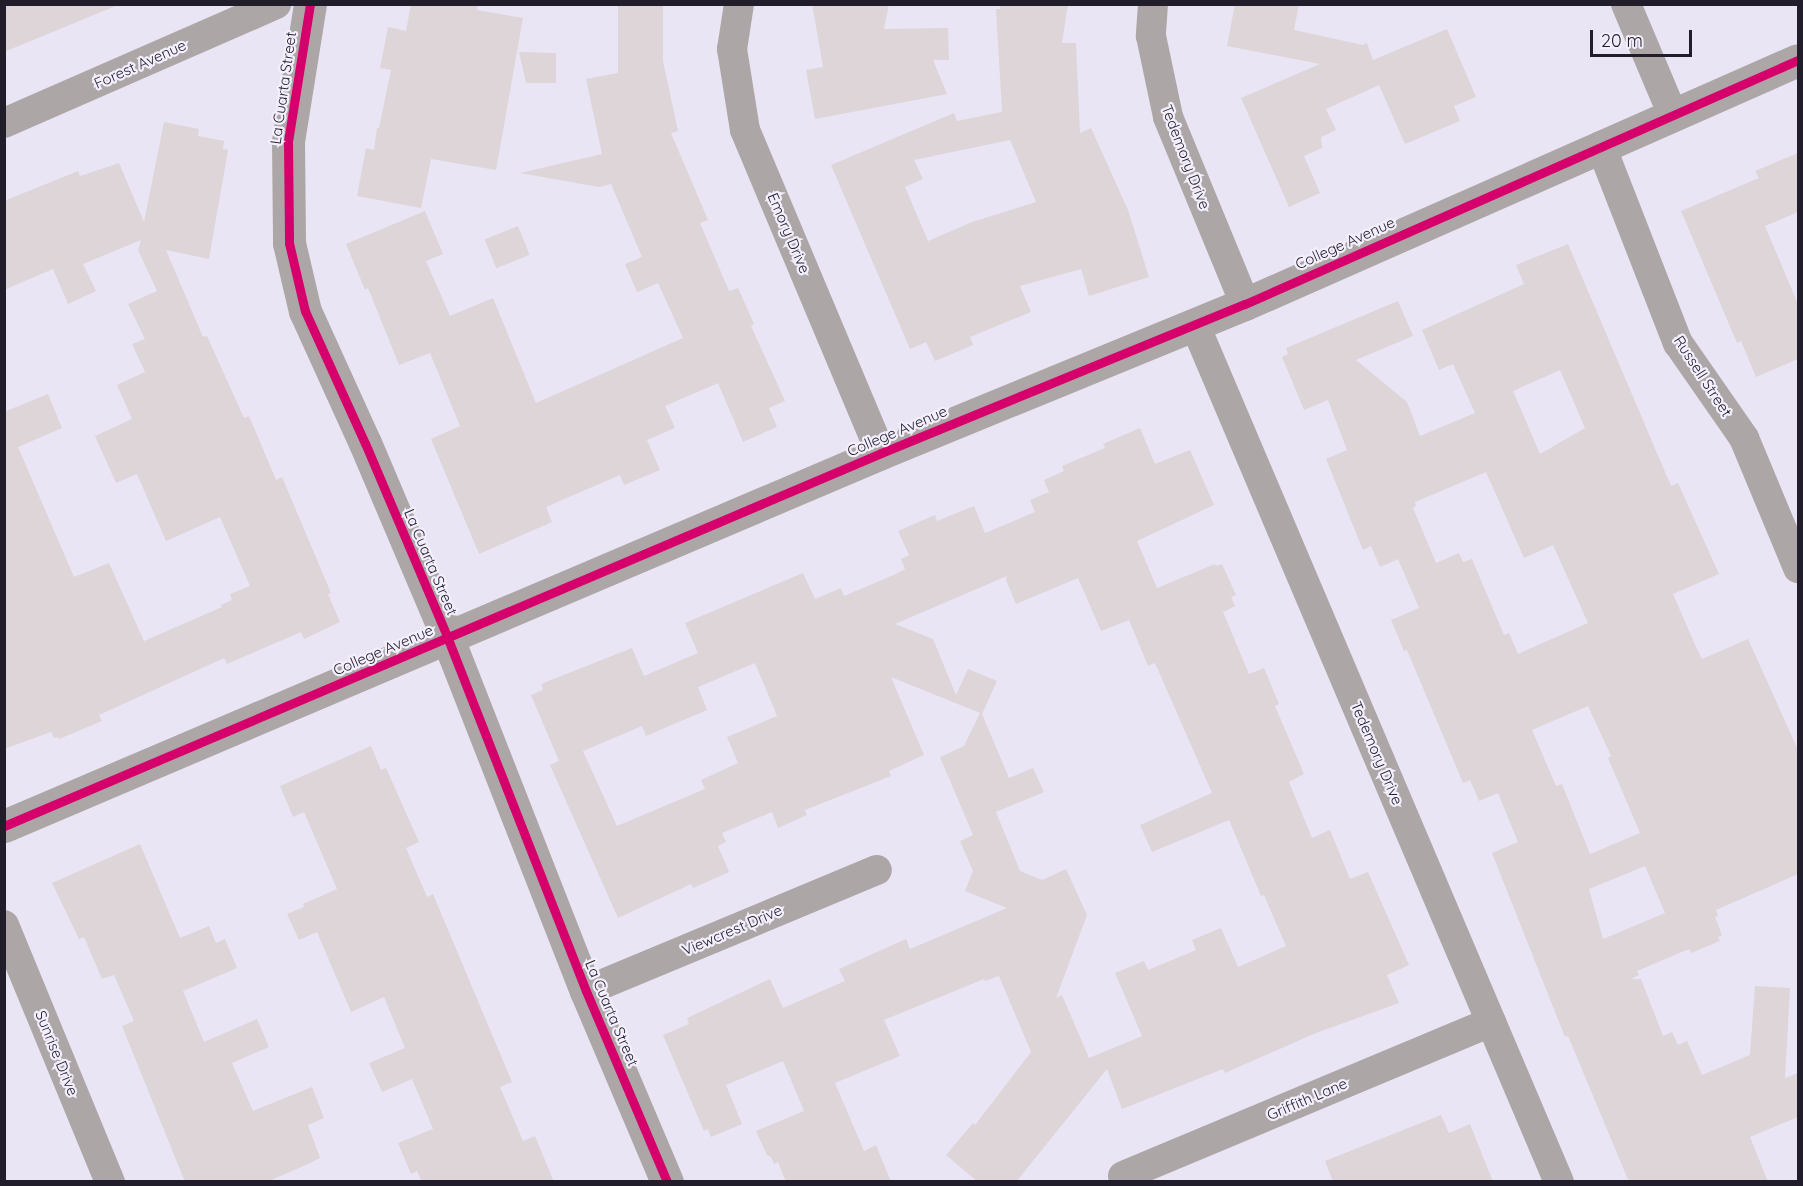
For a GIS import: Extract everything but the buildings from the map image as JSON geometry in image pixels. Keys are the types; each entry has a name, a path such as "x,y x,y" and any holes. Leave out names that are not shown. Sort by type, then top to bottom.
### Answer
{"street":[{"name":"Forest Avenue","path":"4,123 276,4"},
{"name":"La Cuarta Street","path":"310,4 288,142 289,243 305,311 365,443 448,639 586,991 667,1182"},
{"name":"Emory Drive","path":"739,4 732,49 746,130 881,453"},
{"name":"Tedemory Drive","path":"1153,4 1151,36 1168,117 1245,304"},
{"path":"1626,4 1673,115"},
{"name":"College Avenue","path":"4,826 881,453 1245,304 1798,60"},
{"name":"Russell Street","path":"1601,146 1678,342 1744,438 1798,568"},
{"name":"Tedemory Drive","path":"1195,325 1559,1182"},
{"name":"Viewcrest Drive","path":"586,991 877,870"},
{"name":"Sunrise Drive","path":"4,925 110,1182"},
{"name":"Griffith Lane","path":"1123,1176 1491,1022"}],"cycle path":[{"path":"310,4 288,142 289,243 305,311 365,443 448,639 586,991 667,1182"},
{"path":"4,826 881,453 1245,304 1798,60"}]}
